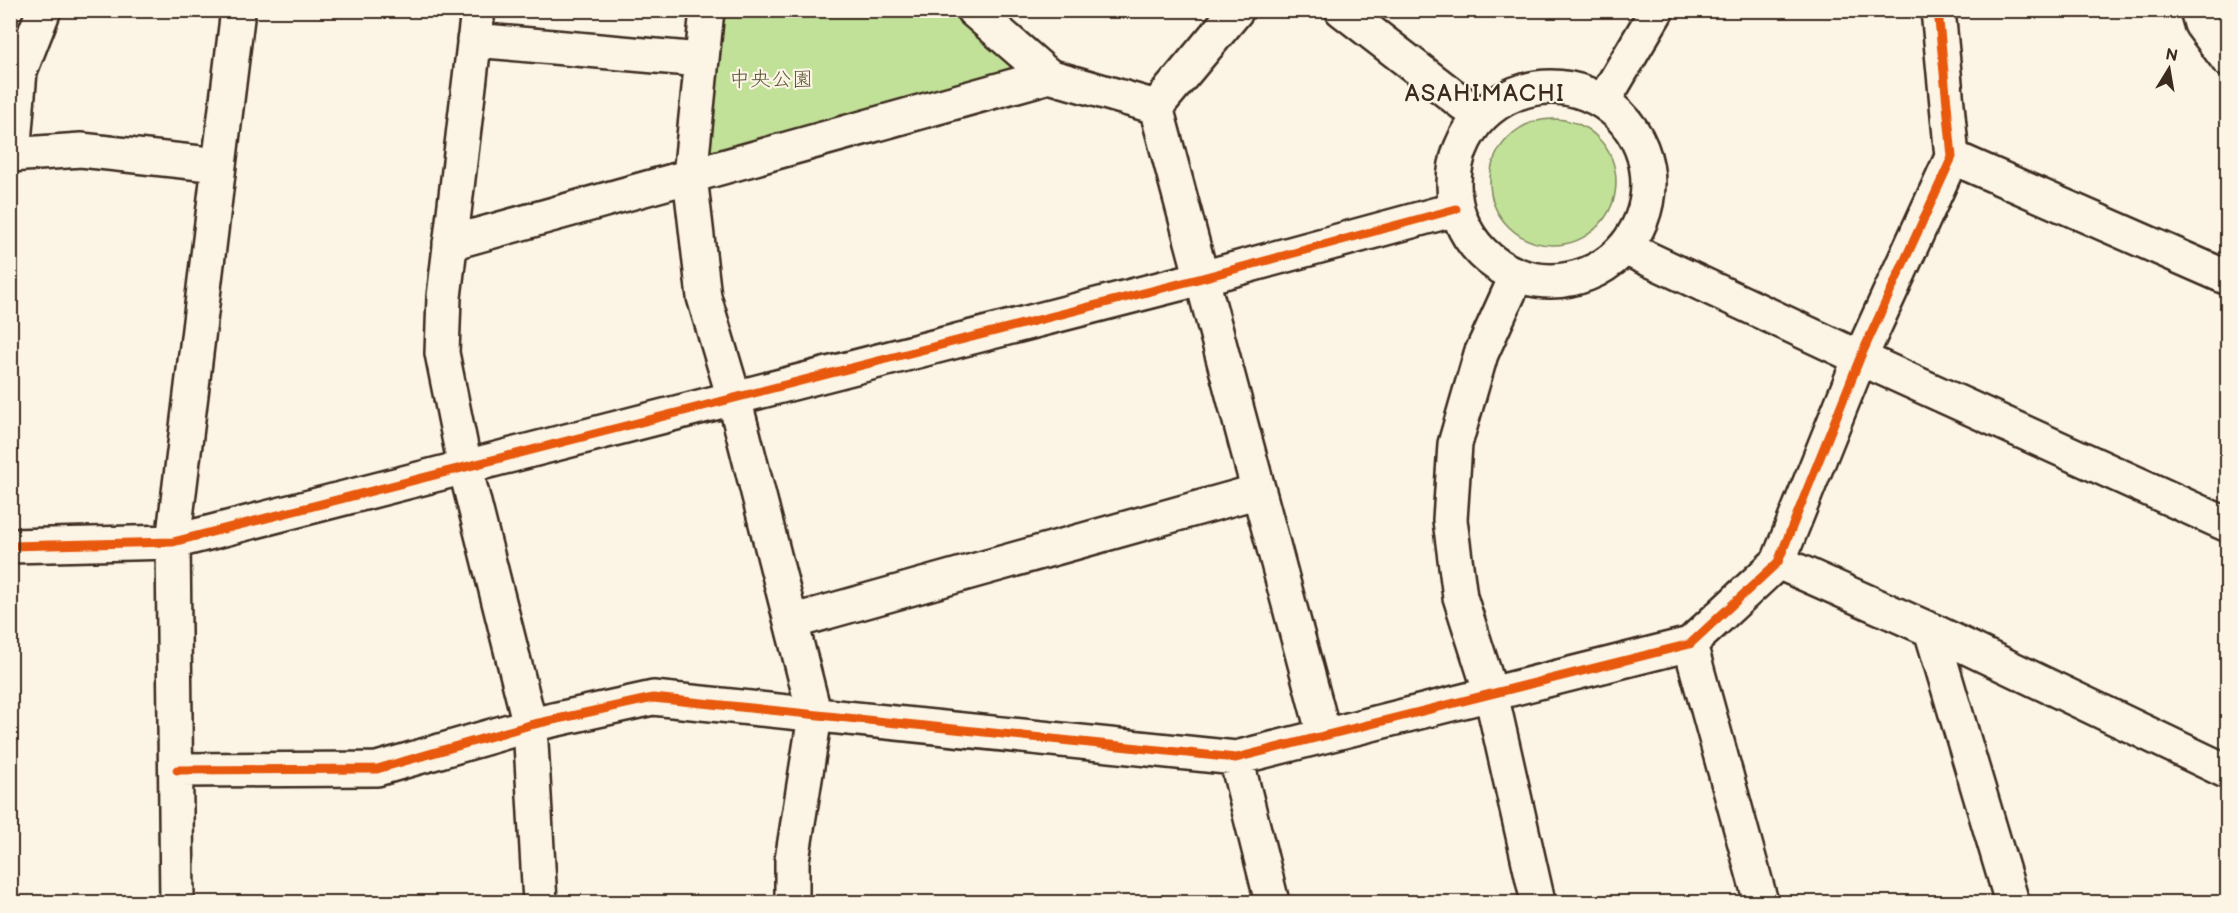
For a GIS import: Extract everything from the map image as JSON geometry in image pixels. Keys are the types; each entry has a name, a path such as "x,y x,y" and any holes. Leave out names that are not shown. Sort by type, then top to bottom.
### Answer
{"street":[{"path":"44,10 20,71 12,155 81,150 219,165"},
{"path":"177,903 173,542 238,10"},
{"path":"707,10 690,176 704,297 734,398 815,716 792,860 792,903"},
{"path":"973,10 1049,76 1156,107"},
{"path":"1156,107 1237,10"},
{"path":"1342,10 1479,116"},
{"path":"1604,100 1657,10"},
{"path":"177,770 377,769 530,725 653,698 1236,758 1690,644 1778,562 1860,358 1952,157 1938,10"},
{"path":"2197,10 2201,24 2228,60"},
{"path":"540,903 530,725 465,467 442,353 444,297 476,25 701,60"},
{"path":"450,243 1049,76"},
{"path":"1539,87 1572,88 1604,100 1629,123 1640,143 1645,153 1650,186 1643,219 1625,248 1608,264 1586,275 1563,281 1540,281 1517,275 1490,260 1469,237 1456,209 1453,176 1461,144 1479,116 1506,96 1539,87"},
{"path":"1156,107 1324,735"},
{"path":"1952,157 2228,278"},
{"path":"10,546 173,542 1202,278 1456,209"},
{"path":"1625,248 1860,358 2228,525"},
{"path":"1517,275 1482,354 1455,444 1450,520 1460,597 1491,694 1538,903"},
{"path":"791,622 1259,492"},
{"path":"1778,562 1931,630 2228,772"},
{"path":"1931,630 2012,903"},
{"path":"1690,644 1761,903"},
{"path":"1236,758 1272,903"}],"green space":[{"name":"中央公園","path":"704,11 952,11 1028,74 703,170"},
{"path":"1553,119 1577,124 1597,138 1611,158 1616,182 1611,206 1597,226 1577,240 1553,245 1529,240 1509,226 1495,206 1490,182 1495,158 1509,138 1529,124"}],"cycle path":[{"path":"177,770 377,769 530,725 653,698 1236,758 1690,644 1778,562 1860,358 1952,157 1938,10"},
{"path":"10,546 173,542 1202,278 1456,209"}],"district":[{"name":"ASAHIMACHI","path":"1485,93"}]}
